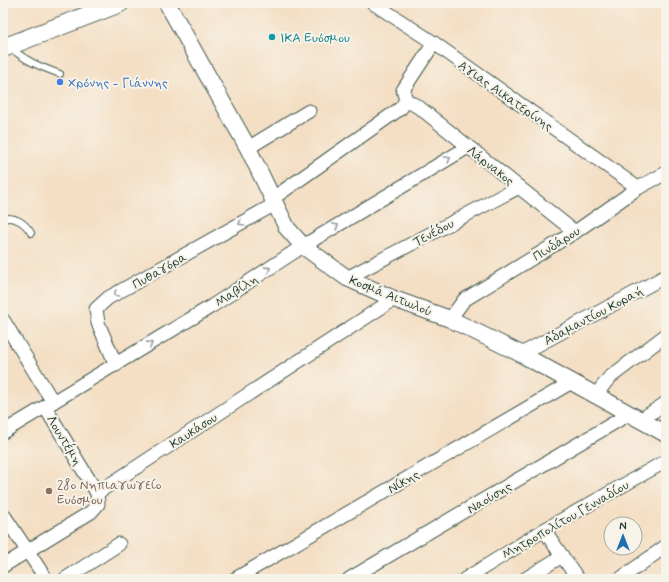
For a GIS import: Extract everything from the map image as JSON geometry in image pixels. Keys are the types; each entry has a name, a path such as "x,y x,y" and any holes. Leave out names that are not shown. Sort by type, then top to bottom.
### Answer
{"main road":[{"path":"6,47 120,3"}],"street":[{"name":"Κοσμά Αιτωλού","path":"167,3 248,148 287,228 303,246 347,278 394,299 450,319 521,354 570,383 666,434"},
{"name":"Αγιας Αικατερίνης","path":"373,3 434,43 638,188"},
{"path":"406,100 403,90 434,43"},
{"name":"Λάρνακος","path":"406,100 420,108 575,232"},
{"name":"Πυθαγόρα","path":"116,365 98,323 96,309 108,298 273,201 401,108 406,100"},
{"path":"248,148 308,110"},
{"name":"Μαβίλη","path":"3,432 116,365 212,306 303,246 468,147"},
{"name":"Πινδάρου","path":"450,319 464,300 575,232 638,188 666,173"},
{"name":"Τενέδου","path":"347,278 519,187"},
{"name":"Αδαμαντίου Κοραή","path":"521,354 666,276"},
{"name":"Καυκάσου","path":"97,493 394,299"},
{"name":"Λουντέμη","path":"3,320 97,493"},
{"path":"595,396 609,378 666,335"},
{"name":"Νίκης","path":"235,579 570,383"},
{"name":"Ναούσης","path":"349,579 635,417 666,403"},
{"name":"Μητροπολίτου Γενναδίου","path":"464,579 544,530 666,461"},
{"path":"3,566 94,510 99,500 97,493"},
{"path":"3,514 46,579"},
{"path":"544,530 578,579"},
{"path":"65,579 119,544"},
{"path":"620,579 666,546"},
{"path":"525,579 562,556"}],"lane":[{"path":"6,47 38,66 60,74"},
{"path":"3,219 6,218 22,223 26,225 31,233"}],"place":[{"name":"ΙΚΑ Ευόσμου","path":"272,37"},
{"name":"Χρόνης - Γιάννης","path":"60,82"},
{"name":"28ο Νηπιαγωγείο Ευόσμου","path":"49,491"}]}
